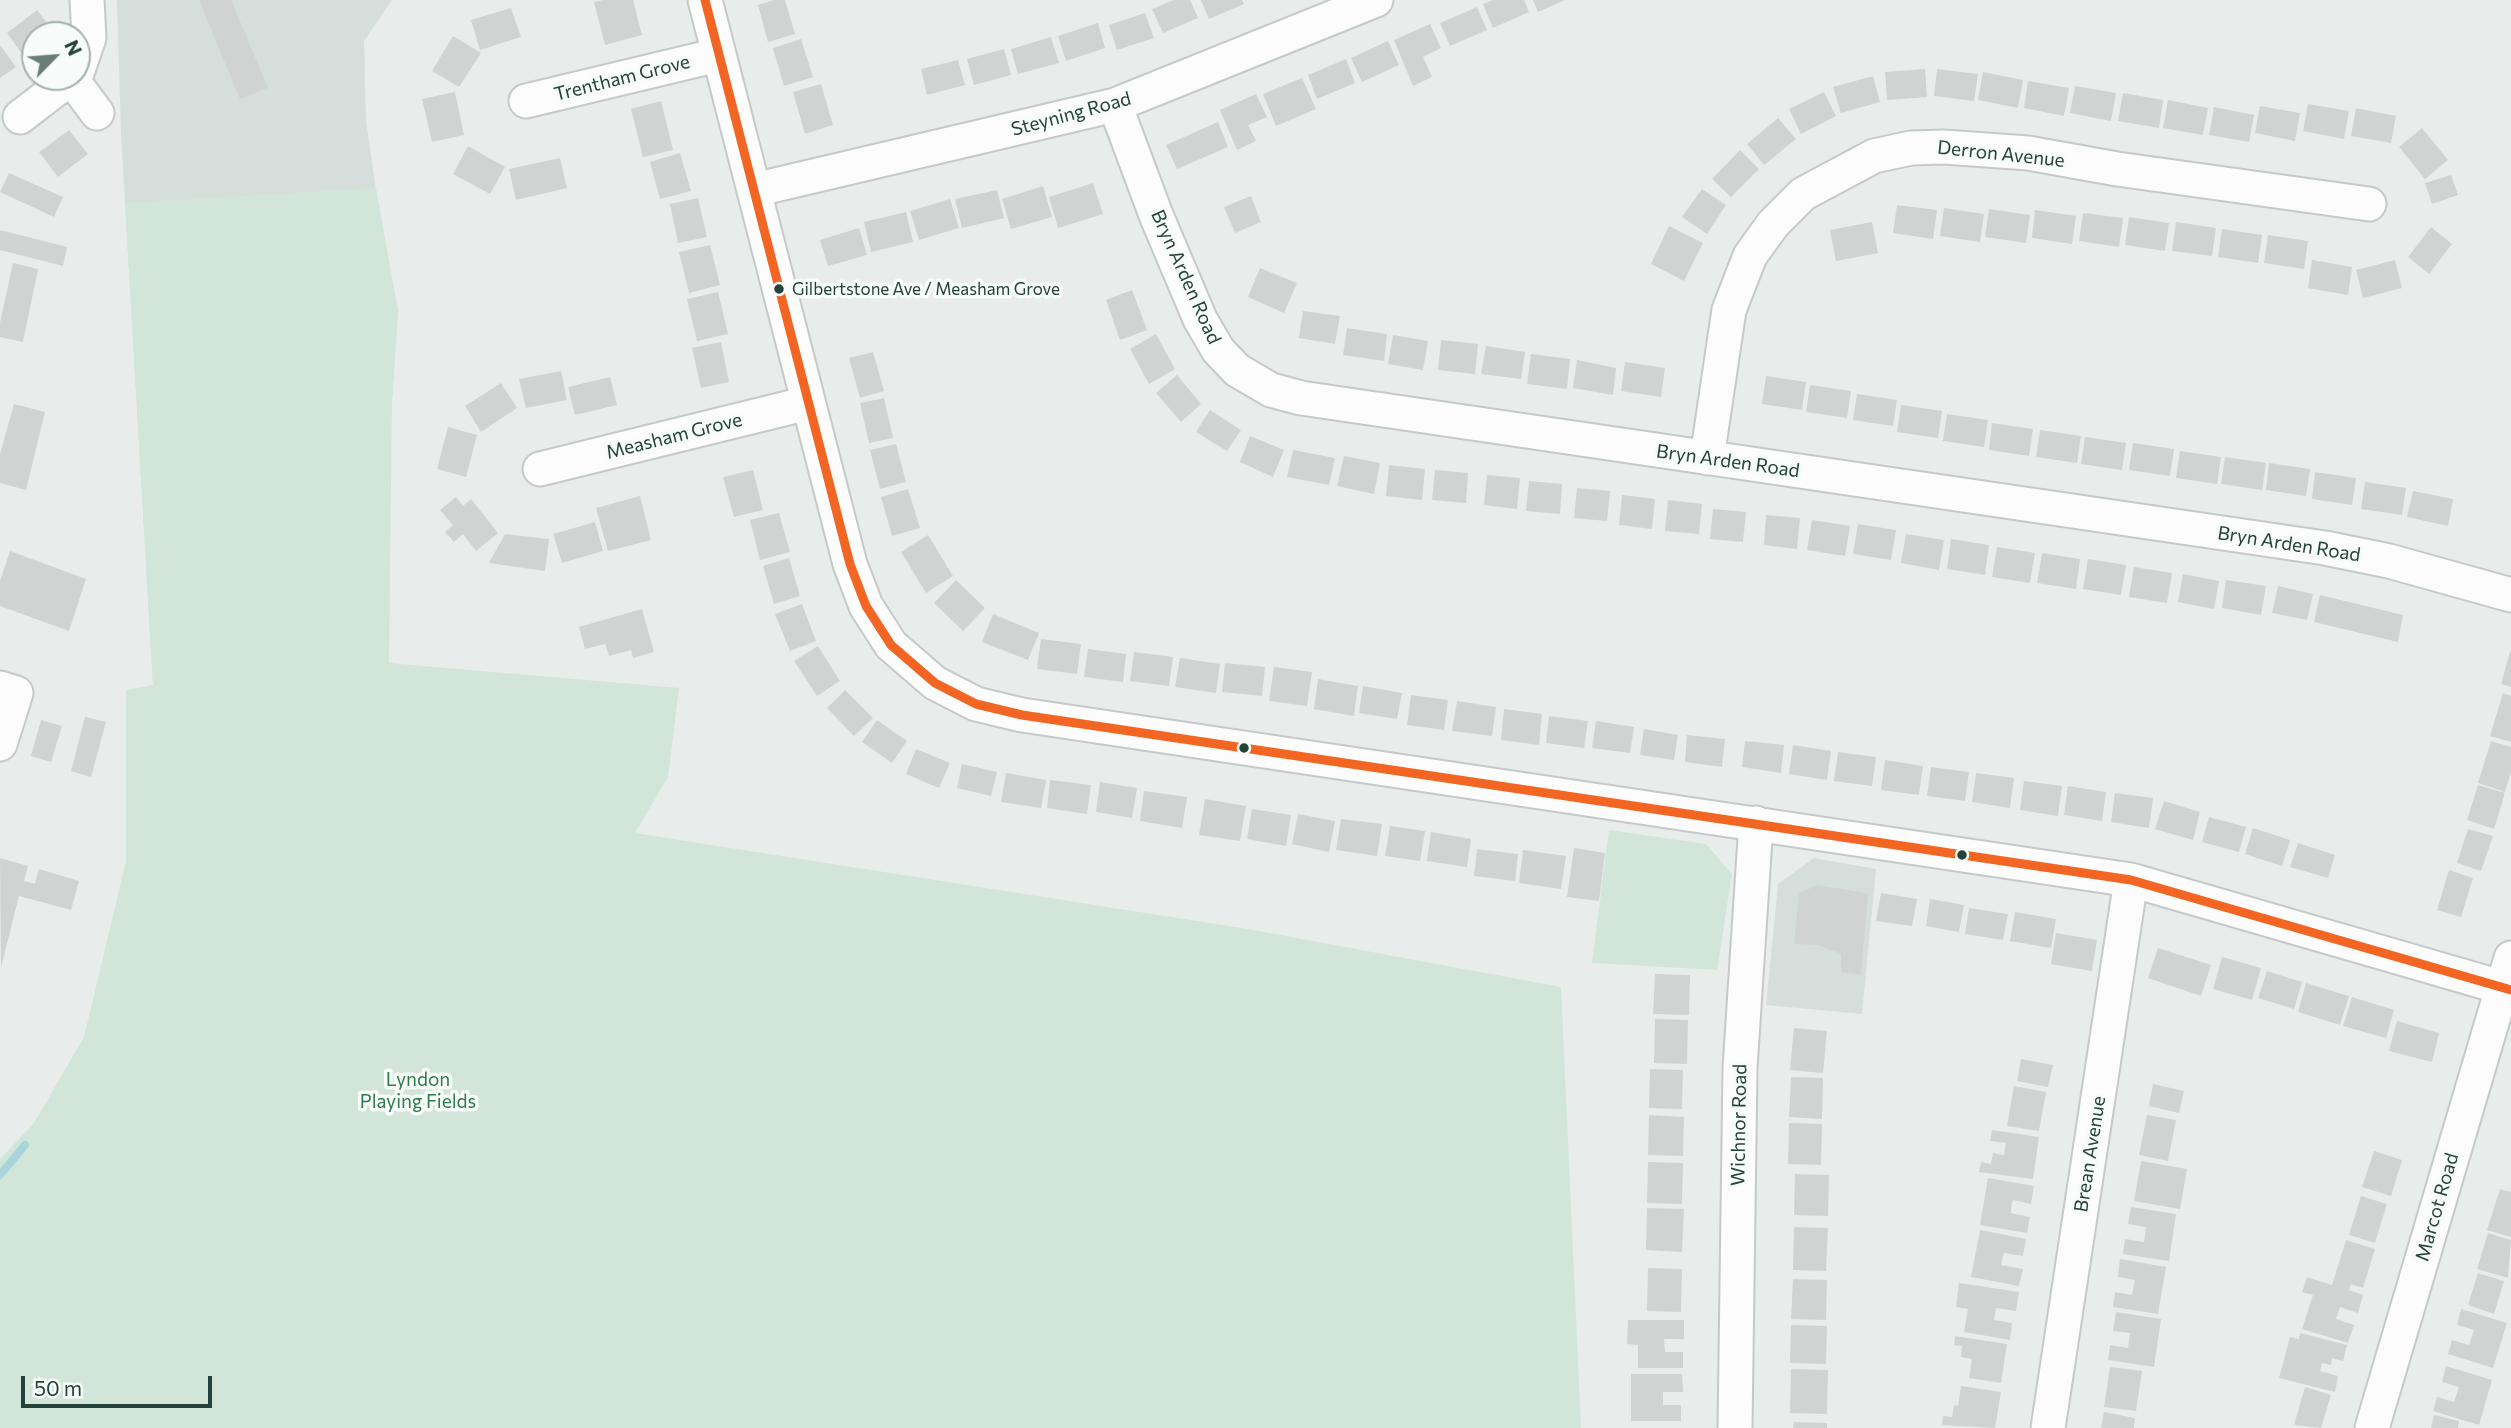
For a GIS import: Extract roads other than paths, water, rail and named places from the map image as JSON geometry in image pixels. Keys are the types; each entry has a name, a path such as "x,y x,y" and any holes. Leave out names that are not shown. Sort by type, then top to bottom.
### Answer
{"street":[{"path":"87,0 88,21"},
{"path":"705,0 850,564 866,606 891,645 935,683 976,704 1022,715 2131,880 2508,979"},
{"name":"Steyning Road","path":"754,190 1115,105 1376,0"},
{"name":"Trentham Grove","path":"526,101 718,55"},
{"path":"20,117 54,91"},
{"path":"83,91 97,113"},
{"name":"Bryn Arden Road","path":"1115,105 1156,215 1200,319 1218,350 1237,370 1271,390 1301,398 2325,548 2389,561 2511,595"},
{"name":"Derron Avenue","path":"1707,458 1729,310 1750,257 1773,224 1803,194 1874,156 1911,148 1944,146 2028,153 2117,169 2370,204"},
{"name":"Measham Grove","path":"540,469 808,404"},
{"path":"0,688 16,692 0,744"},
{"name":"Wichnor Road","path":"1735,1428 1740,1068 1756,823"},
{"name":"Brean Avenue","path":"2048,1428 2131,880"},
{"name":"Marcot Road","path":"2372,1428 2508,979"}],"waterway":[{"path":"0,1175 25,1145"}],"place":[{"name":"Gilbertstone Ave / Measham Grove","path":"779,289"}],"park label":[{"name":"Lyndon Playing Fields","path":"418,1091"}]}
